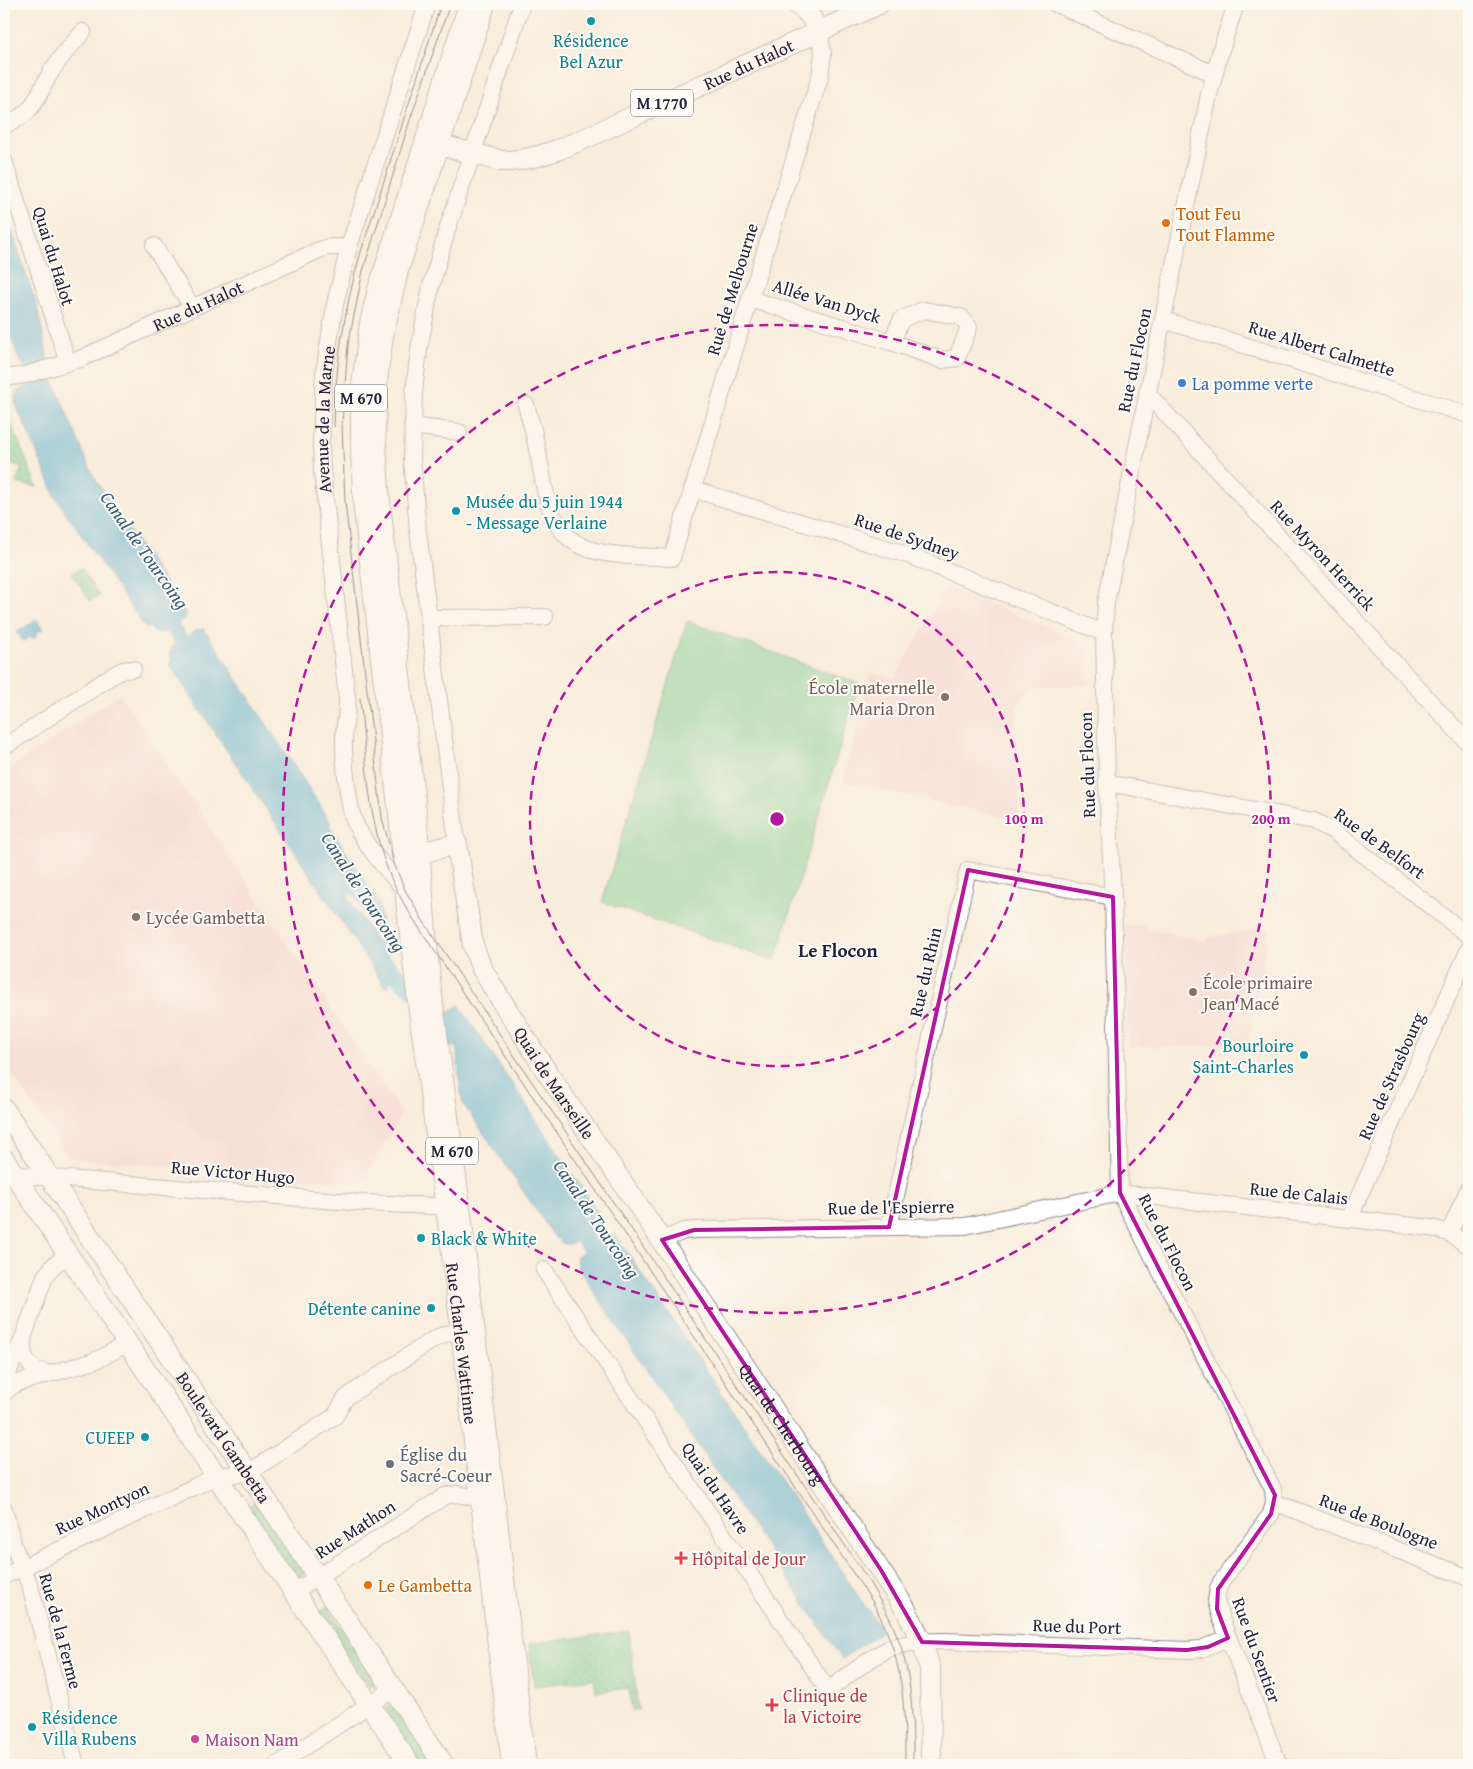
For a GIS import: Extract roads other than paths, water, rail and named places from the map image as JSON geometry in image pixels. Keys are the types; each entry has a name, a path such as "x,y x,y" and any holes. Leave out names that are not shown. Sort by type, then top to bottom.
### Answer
{"main road":[{"name":"Avenue de la Marne","path":"437,1035 364,510 360,421 361,393 370,323 378,290 469,4"},
{"name":"Avenue de la Marne","path":"419,1011 405,890 411,855 376,448 378,371 398,271 485,4"},
{"path":"797,4 808,13 819,31"},
{"name":"Rue du Halot","path":"439,147 455,148 473,154 511,161 541,155 646,110 879,4"},
{"path":"420,157 430,149 439,147"},
{"path":"411,855 457,844"},
{"name":"Quai de Marseille","path":"457,844 476,955 491,984 548,1074 640,1207"},
{"name":"Rue Charles Wattinne","path":"419,1011 453,1207 461,1331 488,1500 526,1765"},
{"name":"Rue Charles Wattinne","path":"437,1035 453,1207 488,1500 512,1765"},
{"name":"Boulevard Gambetta","path":"4,1109 444,1765"},
{"name":"Boulevard Gambetta","path":"4,1158 10,1175 68,1255 410,1765"},
{"name":"Quai de Cherbourg","path":"640,1207 905,1608 922,1642 930,1668 931,1765"}],"street":[{"name":"Avenue de la Marne","path":"405,890 372,850 355,822 349,797 344,747 348,711 347,698 321,462 322,405 326,354 335,304 349,247 427,4"},
{"path":"457,844 414,490 412,426 418,348 431,286 448,227 522,4"},
{"path":"1056,4 1214,74"},
{"name":"Rue du Flocon","path":"1236,4 1214,74 1106,603 1104,633 1107,783 1113,897 1120,1193 1271,1483 1275,1495 1274,1502"},
{"name":"Rue de Melbourne","path":"526,405 535,434 547,503 554,520 562,532 581,546 594,551 672,558 750,299 820,77 823,53 819,31"},
{"path":"4,126 19,120 27,113 35,103 60,59 83,32"},
{"name":"Quai du Halot","path":"4,161 68,363"},
{"path":"154,246 192,307"},
{"name":"Rue du Halot","path":"4,378 25,375 68,363 320,250 328,247 349,247"},
{"name":"Allée Van Dyck","path":"750,299 891,342"},
{"name":"Rue Albert Calmette","path":"1164,320 1469,415"},
{"name":"Rue Myron Herrick","path":"1148,393 1469,744"},
{"path":"412,426 458,432"},
{"name":"Rue de Sydney","path":"692,489 908,555 1104,633"},
{"path":"429,618 545,617"},
{"path":"4,747 113,675 123,670 133,669"},
{"name":"Rue de Belfort","path":"1107,783 1303,818 1318,823 1333,831 1469,936"},
{"path":"372,850 388,859 411,855"},
{"name":"Rue du Rhin","path":"889,1227 968,870 1113,897"},
{"name":"Rue de Strasbourg","path":"1349,1219 1469,949"},
{"name":"Rue Victor Hugo","path":"10,1175 362,1203 453,1207"},
{"path":"1449,1233 1469,1188"},
{"name":"Rue de Calais","path":"1120,1193 1430,1228 1449,1233 1469,1246"},
{"name":"Rue de l'Espierre","path":"662,1240 684,1231 694,1230 957,1226 975,1224 1120,1193"},
{"path":"4,1382 23,1338 45,1276 54,1265 68,1255"},
{"name":"Quai du Havre","path":"544,1270 828,1690 888,1649 922,1642"},
{"path":"216,1476 248,1473 335,1416 345,1399 351,1394 425,1344 446,1334 461,1331"},
{"path":"23,1338 23,1354 30,1366 40,1372 52,1373"},
{"path":"4,1394 14,1385 97,1360 127,1343"},
{"name":"Rue Montyon","path":"4,1576 216,1476"},
{"name":"Rue Mathon","path":"294,1592 445,1496 457,1494 488,1500"},
{"name":"Rue de Boulogne","path":"1274,1502 1469,1578"},
{"name":"Rue du Sentier","path":"1274,1502 1271,1514 1266,1522 1226,1575 1218,1589 1217,1608 1279,1765"},
{"name":"Rue de la Ferme","path":"4,1509 14,1546 30,1586 76,1765"},
{"name":"Rue du Port","path":"922,1642 945,1641 1187,1650 1201,1649 1228,1638"},
{"path":"277,1765 393,1689"}],"water":[{"path":"4,209 37,306 48,360 41,362 42,367 39,369 43,381 53,380 92,473 110,503 183,608 186,616 178,624 187,637 195,630 204,629 321,807 331,824 329,825 379,902 383,933 380,935 352,893 347,896 385,954 389,986 386,988 169,664 172,661 170,652 175,643 167,632 155,633 150,627 146,629 56,498 15,402 18,391 33,383 29,371 19,359 4,318"},
{"path":"37,620 43,629 36,633 38,636 32,639 30,637 23,641 17,632"},
{"path":"459,1005 602,1218 602,1223 572,1244 563,1244 558,1238 556,1239 462,1102 456,1046 447,1047 443,1008 447,1014"},
{"path":"614,1235 882,1631 842,1659 578,1268 577,1256 609,1236"}],"waterway":[{"name":"Canal de Tourcoing","path":"373,950 391,970 425,998"},
{"name":"Canal de Tourcoing","path":"570,1217 603,1266"}],"tram line":[{"path":"334,427 338,361 354,276 441,4"},
{"path":"450,4 411,117 363,271 348,345 342,424 345,502 382,818 395,866 405,890 424,922 865,1575 882,1603 896,1633 906,1665 911,1698 913,1765"},
{"path":"360,698 368,784 375,827 387,868 399,895 420,930 872,1601 883,1622 897,1661 903,1700 905,1765"}],"place":[{"name":"Résidence Bel Azur","path":"591,21"},
{"name":"Tout Feu Tout Flamme","path":"1166,223"},
{"name":"La pomme verte","path":"1182,383"},
{"name":"Musée du 5 juin 1944 - Message Verlaine","path":"456,511"},
{"name":"École maternelle Maria Dron","path":"945,697"},
{"name":"Lycée Gambetta","path":"136,917"},
{"name":"École primaire Jean Macé","path":"1193,992"},
{"name":"Bourloire Saint-Charles","path":"1304,1055"},
{"name":"Black & White","path":"421,1238"},
{"name":"Détente canine","path":"431,1308"},
{"name":"CUEEP","path":"145,1437"},
{"name":"Église du Sacré-Coeur","path":"390,1464"},
{"name":"Hôpital de Jour","path":"681,1558"},
{"name":"Le Gambetta","path":"368,1585"},
{"name":"Clinique de la Victoire","path":"772,1705"},
{"name":"Résidence Villa Rubens","path":"32,1727"},
{"name":"Maison Nam","path":"195,1739"}],"district":[{"name":"Le Flocon","path":"838,950"}]}
